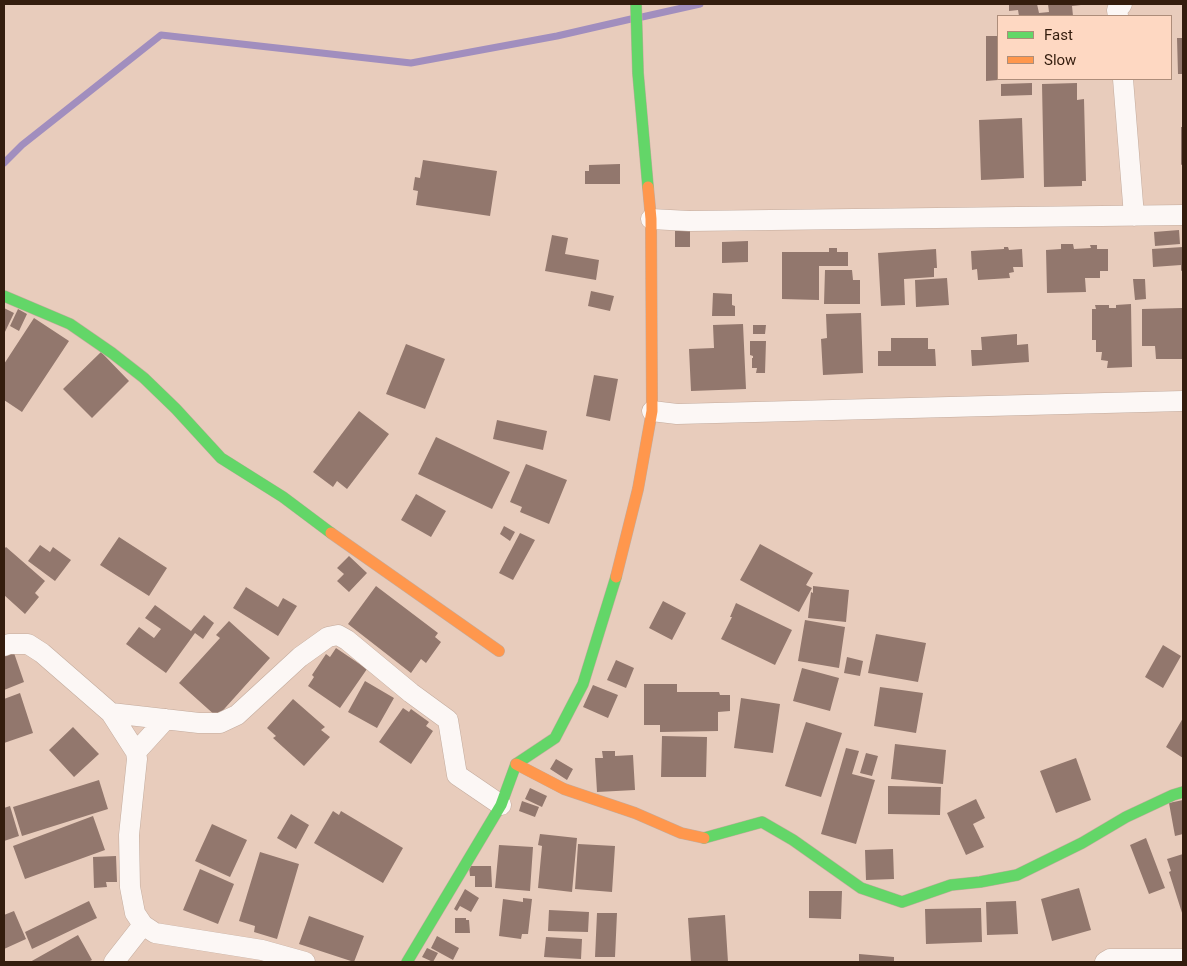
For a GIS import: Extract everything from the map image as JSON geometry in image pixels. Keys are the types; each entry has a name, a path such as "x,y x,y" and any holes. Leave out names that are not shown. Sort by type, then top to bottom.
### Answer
{"street":[{"path":"407,962 501,805 516,764 555,738 583,684 612,590 638,489 652,411 651,218 638,73 636,4"},
{"path":"1123,80 1134,216"},
{"path":"651,218 689,221 1183,216"},
{"path":"4,296 70,324 112,353 144,378 176,409 221,458 283,497 380,569 499,651"},
{"path":"652,411 677,414 1183,401"},
{"path":"111,713 199,723 220,723 237,716 300,657 328,637 338,635 347,640 411,693 448,720 457,774 501,805"},
{"path":"4,646 9,644 28,644 42,654 111,713 136,752 137,759 129,836 130,887 135,913 143,925 156,933 262,950 305,962"},
{"path":"136,752 166,719"},
{"path":"516,764 564,789 635,813 681,833 703,838 762,822 793,840 861,888 902,902 951,885 1017,875 1082,843 1126,817 1183,792"},
{"path":"114,962 143,925"},
{"path":"1105,962 1110,959 1183,959"}],"building":[{"path":"1009,4 1037,4 1039,13 1049,12 1048,4 1081,5 1072,6 1073,15 1019,15 1018,10 1009,11"},
{"path":"986,36 997,36 998,80 986,81"},
{"path":"1177,38 1183,38 1183,74 1178,74"},
{"path":"1032,83 1032,95 1001,96 1001,84"},
{"path":"1077,83 1077,100 1084,99 1086,181 1082,181 1082,186 1044,187 1042,84"},
{"path":"1022,118 1024,178 981,180 979,120"},
{"path":"1181,127 1183,127 1183,164 1181,165"},
{"path":"423,160 497,171 490,216 416,205 418,191 413,190 415,177 420,178"},
{"path":"620,164 620,184 585,184 585,171 589,171 589,165"},
{"path":"1179,230 1180,244 1155,246 1154,232"},
{"path":"675,231 690,231 690,247 675,247"},
{"path":"552,235 568,238 565,254 599,260 596,280 545,271"},
{"path":"748,241 748,262 722,263 722,242"},
{"path":"1061,244 1073,244 1074,249 1091,248 1090,245 1097,245 1097,249 1108,249 1108,271 1100,271 1100,278 1085,278 1086,292 1047,293 1046,250 1061,249"},
{"path":"1004,247 1008,247 1009,250 1022,249 1023,267 1013,267 1014,272 1009,273 1010,278 978,280 977,269 972,270 971,251 1004,249"},
{"path":"1183,247 1183,270 1181,271 1181,265 1153,267 1152,249"},
{"path":"829,248 837,248 837,252 848,252 848,266 819,266 819,300 782,299 782,252 829,252"},
{"path":"936,249 937,268 934,268 934,277 904,279 905,305 881,306 878,253"},
{"path":"825,270 852,270 853,280 860,280 860,304 824,304"},
{"path":"947,278 949,305 916,307 915,280"},
{"path":"1133,279 1145,279 1146,299 1135,300"},
{"path":"591,291 614,296 610,311 588,306"},
{"path":"713,293 732,294 735,316 712,316"},
{"path":"1131,304 1132,367 1107,368 1108,361 1101,360 1102,352 1096,352 1096,340 1092,340 1092,309 1096,309 1095,305 1109,305 1109,308 1116,308 1116,305"},
{"path":"4,308 14,313 4,334"},
{"path":"1182,308 1183,359 1156,359 1155,346 1142,346 1142,309"},
{"path":"18,309 27,314 19,331 10,326"},
{"path":"861,313 863,373 823,375 821,339 827,338 826,314"},
{"path":"34,318 69,341 22,412 4,400 4,364"},
{"path":"743,324 746,389 691,391 689,349 714,348 713,325"},
{"path":"753,325 766,325 765,334 753,334"},
{"path":"1017,334 1017,345 1028,344 1029,362 972,366 971,350 982,350 981,337"},
{"path":"891,338 928,338 928,349 935,349 936,366 878,366 878,351 891,351"},
{"path":"750,341 766,341 765,373 756,373 757,368 752,368 753,356 750,355"},
{"path":"406,344 445,359 425,409 386,394"},
{"path":"101,352 129,381 92,418 63,389"},
{"path":"594,375 618,379 610,421 586,416"},
{"path":"359,411 389,434 347,489 337,481 333,487 313,472"},
{"path":"497,420 547,431 543,450 493,439"},
{"path":"436,437 510,472 492,509 418,474"},
{"path":"526,464 567,480 549,524 520,512 522,507 510,502"},
{"path":"416,494 446,511 431,537 401,520"},
{"path":"504,526 515,532 510,541 500,534"},
{"path":"520,533 535,540 513,580 499,573"},
{"path":"119,537 167,568 149,596 100,565"},
{"path":"760,544 813,573 806,585 812,588 799,612 740,580"},
{"path":"40,545 50,552 53,547 71,560 55,581 28,561"},
{"path":"6,547 45,581 35,593 39,597 25,614 4,595 4,549"},
{"path":"349,556 367,573 349,592 337,581 344,574 337,568"},
{"path":"376,586 438,633 435,637 441,642 426,663 421,659 411,673 348,624"},
{"path":"813,586 849,590 846,622 808,618"},
{"path":"246,587 278,607 283,598 297,606 278,636 233,608"},
{"path":"663,601 686,613 672,640 649,628"},
{"path":"736,603 792,630 775,665 721,639 732,617 730,617"},
{"path":"155,605 191,631 204,615 214,623 203,639 195,633 166,673 126,644 139,627 154,638 161,629 145,618"},
{"path":"805,620 845,627 839,668 798,661"},
{"path":"229,621 270,658 217,717 179,683 220,638 216,635"},
{"path":"876,634 926,643 918,682 868,673"},
{"path":"1163,645 1181,656 1163,688 1145,677"},
{"path":"336,648 367,669 340,708 308,686 314,677 312,675 326,654 330,657"},
{"path":"13,650 24,682 4,690 4,654"},
{"path":"847,657 863,661 860,676 844,673"},
{"path":"616,660 634,668 626,688 607,680"},
{"path":"802,668 839,678 830,711 793,701"},
{"path":"365,681 394,698 377,728 348,712"},
{"path":"644,684 677,684 677,692 719,692 720,695 730,695 730,711 718,712 718,731 660,732 660,725 644,725"},
{"path":"593,685 618,695 608,718 583,707"},
{"path":"880,687 923,693 916,733 874,726"},
{"path":"20,693 33,733 4,743 4,699"},
{"path":"741,698 780,704 773,753 734,748"},
{"path":"293,699 325,727 321,730 330,737 304,766 273,738 276,736 267,728"},
{"path":"403,708 409,712 411,709 429,722 426,726 433,731 411,764 379,742"},
{"path":"1183,718 1183,758 1166,747"},
{"path":"806,722 842,733 821,797 785,786"},
{"path":"73,727 99,754 74,777 49,750"},
{"path":"662,736 707,737 706,777 661,777"},
{"path":"895,744 946,750 943,784 891,779"},
{"path":"846,748 859,751 852,774 875,780 856,844 821,834"},
{"path":"602,751 615,751 615,756 633,755 635,790 597,792 595,758 603,758"},
{"path":"866,753 878,756 872,776 860,773"},
{"path":"1076,758 1091,800 1056,813 1040,771"},
{"path":"556,759 573,769 567,780 550,769"},
{"path":"99,780 108,809 22,836 13,807"},
{"path":"888,786 941,787 940,815 888,814"},
{"path":"530,788 547,796 542,807 525,799"},
{"path":"976,799 985,818 973,824 984,847 966,855 947,813"},
{"path":"1183,800 1183,834 1175,836 1169,803"},
{"path":"522,801 539,807 535,817 519,811"},
{"path":"10,806 19,836 4,841 4,808"},
{"path":"333,811 339,815 341,811 403,848 383,883 314,843"},
{"path":"291,814 309,825 296,849 277,838"},
{"path":"93,816 105,850 25,879 13,846"},
{"path":"212,824 247,840 230,877 195,861"},
{"path":"540,834 577,838 572,892 538,888 542,846 538,845"},
{"path":"1146,838 1165,888 1149,894 1130,845"},
{"path":"578,844 615,846 612,892 575,889"},
{"path":"499,845 533,847 530,891 495,888"},
{"path":"893,849 894,879 866,880 865,850"},
{"path":"260,852 299,864 277,939 254,932 255,926 239,921"},
{"path":"1183,854 1183,916 1169,872 1171,871 1167,859"},
{"path":"116,856 117,882 106,882 107,887 94,888 93,857"},
{"path":"469,866 491,866 492,887 475,887 475,876 470,876"},
{"path":"200,869 234,884 218,924 183,910"},
{"path":"1079,888 1091,930 1052,941 1041,899"},
{"path":"465,889 479,898 471,912 460,906 457,911 454,909"},
{"path":"809,891 842,891 841,919 809,918"},
{"path":"523,898 532,899 528,934 522,934 521,939 499,936 503,899 523,902"},
{"path":"89,901 97,918 32,949 25,932"},
{"path":"1016,901 1018,934 987,935 986,902"},
{"path":"981,908 982,942 926,944 925,909"},
{"path":"549,910 589,912 588,932 548,931"},
{"path":"14,911 26,939 4,949 4,915"},
{"path":"597,913 617,913 615,957 595,957"},
{"path":"725,915 728,962 691,962 688,918"},
{"path":"309,916 364,936 354,962 299,944"},
{"path":"455,918 466,918 466,920 469,920 470,933 455,933"},
{"path":"78,935 92,960 88,962 30,962"},
{"path":"437,936 459,948 453,960 431,948"},
{"path":"546,937 582,939 581,959 544,957"},
{"path":"427,948 438,953 433,962 422,957"},
{"path":"859,954 894,957 894,962 859,962"}],"waterway":[{"path":"642,17 700,4"},
{"path":"4,163 22,145 161,35 411,63 557,36 631,19"}],"traffic: fast":[{"path":"636,4 638,73 648,187"},
{"path":"4,296 70,324 112,353 144,378 176,409 221,458 283,497 331,533"},
{"path":"407,962 501,805 516,764 555,738 583,684 616,577"},
{"path":"704,838 762,822 793,840 861,888 902,902 951,885 1017,875 1082,843 1126,817 1183,792"}],"traffic: slow":[{"path":"616,577 638,489 652,411 651,219 648,187"},
{"path":"331,533 499,651"},
{"path":"516,764 564,789 635,813 681,833 704,838"}]}
